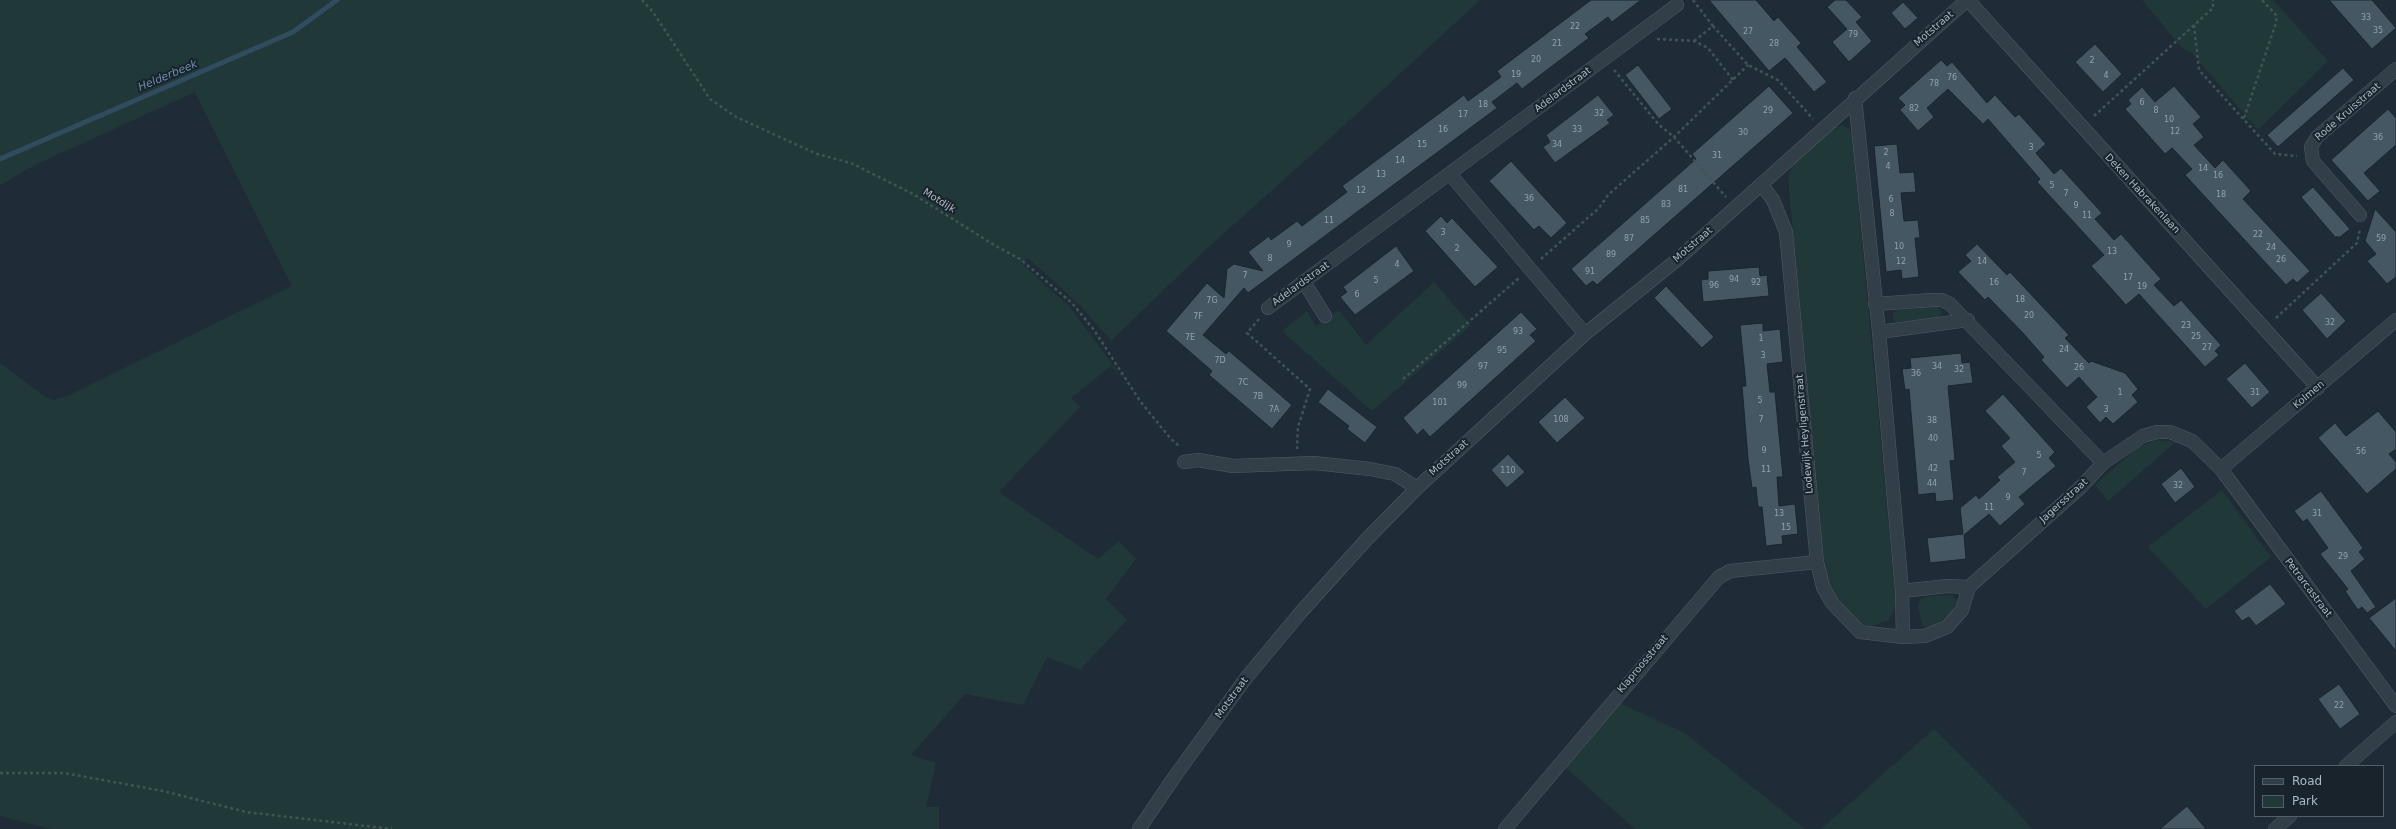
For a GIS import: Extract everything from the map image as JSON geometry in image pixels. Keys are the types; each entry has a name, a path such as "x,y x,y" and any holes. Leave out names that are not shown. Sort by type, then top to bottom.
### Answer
{"street":[{"name":"Motstraat","path":"1139,829 1175,776 1256,666 1300,612 1366,540 1417,488 1585,334 1678,259 1855,98 1967,0"},
{"name":"Deken Habrakenlaan","path":"1967,0 2081,128 2265,328 2318,388"},
{"name":"Adelardstraat","path":"1268,308 1677,5"},
{"name":"Rode Kruisstraat","path":"2360,215 2313,161 2311,147 2317,137 2396,69"},
{"path":"1855,98 1879,332 1902,591 1904,637"},
{"path":"1450,174 1585,334"},
{"name":"Lodewijk Heyligenstraat","path":"1761,184 1773,200 1786,232 1817,562 1821,582 1832,603 1860,632 1904,637 1925,636 1947,628 1962,610 1969,587"},
{"path":"1304,282 1325,316"},
{"path":"1875,304 1942,300 1950,304 1968,320 2104,463"},
{"path":"1879,332 1968,320"},
{"name":"Kolmen","path":"2221,469 2318,388 2396,320"},
{"name":"Jagersstraat","path":"1969,587 2081,486 2104,463 2143,436 2157,432 2170,432 2192,441 2221,469"},
{"path":"1184,462 1198,460 1233,466 1298,464 1370,469 1395,474 1417,488"},
{"name":"Petrarcastraat","path":"2221,469 2396,706"},
{"name":"Klaproosstraat","path":"1505,829 1718,577 1730,571 1817,562"},
{"path":"1902,591 1948,586 1969,587"},
{"path":"2347,765 2396,722"},
{"path":"2276,829 2289,817"}],"path":[{"name":"Motdijk","path":"642,0 653,12 710,99 736,117 817,154 851,163 913,194 1025,263 1072,303 1106,348 1140,401 1170,438 1198,460"},
{"path":"1693,0 1713,26 1748,65 1778,80 1821,129"},
{"path":"2081,128 2213,8 2213,0"},
{"path":"2244,118 2277,16 2262,0"},
{"path":"1694,41 1713,26"},
{"path":"2194,26 2199,70 2275,154 2297,156 2311,153"},
{"path":"1630,40 1646,43 1656,39 1694,41 1708,48 1733,80"},
{"path":"1605,59 1659,125 1674,138 1735,207"},
{"path":"1403,379 1599,208 1608,195 1674,138 1748,65"},
{"path":"2265,328 2357,243 2361,226 2360,215"},
{"path":"1268,308 1247,333 1310,389 1298,427 1298,464"},
{"path":"0,773 64,774 162,791 246,812 392,829"}],"green space":[{"path":"0,0 1480,0 1326,142 1204,251 1111,341 1080,305 1028,258 1021,263 1070,307 1121,376 1111,366 1071,398 1080,407 999,492 1098,559 1119,541 1136,559 1106,599 1127,620 1080,670 1047,657 1023,705 965,694 911,755 936,763 926,807 939,807 939,829 52,829 0,816 0,363 45,397 54,400 67,396 292,286 195,92 37,164 0,185"},
{"path":"2142,0 2273,0 2328,61 2258,130 2190,51 2183,49"},
{"path":"1842,125 1849,129 1852,137 1896,604 1889,620 1872,626 1861,624 1843,607 1829,589 1825,570 1788,179 1791,168 1796,161 1832,129"},
{"path":"1434,282 1471,325 1372,411 1282,331 1307,311 1316,326 1339,310 1366,345"},
{"path":"1937,307 1941,310 1942,313 1938,318 1897,322 1893,320 1893,314 1897,310"},
{"path":"2156,440 2176,442 2108,501 2095,485 2137,448"},
{"path":"2222,490 2271,557 2206,609 2148,547"},
{"path":"1952,595 1958,601 1952,611 1933,628 1922,626 1918,606 1921,599 1928,596"},
{"path":"1620,703 1686,734 1805,829 1635,829 1566,768"},
{"path":"1934,729 2016,810 2032,829 1821,829"}],"building":[{"path":"1591,0 1641,0 1612,22 1608,17 1585,34 1589,38 1522,89 1517,83 1492,102 1497,108 1248,293 1244,288 1203,335 1226,354 1229,351 1292,405 1272,429 1209,375 1212,371 1166,331 1207,283 1224,298 1227,269 1234,264 1263,271 1248,252 1269,236 1271,240 1297,221 1302,226 1347,192 1342,186 1464,95 1468,101 1501,77 1497,71"},
{"path":"1709,0 1756,0 1774,21 1778,17 1801,43 1797,47 1827,82 1814,92 1785,58 1769,71"},
{"path":"1835,0 1846,0 1862,17 1856,22 1872,41 1849,62 1832,42 1847,29 1827,7"},
{"path":"2329,0 2372,0 2396,28 2372,49"},
{"path":"1903,2 1918,18 1905,29 1891,13"},
{"path":"2095,44 2122,74 2103,92 2075,62"},
{"path":"1941,60 1947,66 1952,62 1987,103 1995,95 2015,117 2019,114 2046,144 2036,153 2054,174 2061,168 2102,213 2095,219 2114,240 2121,234 2161,279 2154,285 2174,306 2181,300 2221,345 2215,351 2219,355 2205,367 2139,294 2126,305 2091,266 2104,255 2037,182 2040,179 1988,119 1983,124 1948,89 1927,108 1934,117 1918,131 1900,110 1905,105 1898,98"},
{"path":"1638,65 1672,109 1659,119 1625,75"},
{"path":"2343,68 2354,80 2278,147 2267,135"},
{"path":"1769,86 1793,113 1597,285 1593,281 1586,286 1571,269 1696,159 1692,154"},
{"path":"2174,86 2201,117 2193,124 2204,137 2194,145 2215,168 2223,160 2251,191 2243,199 2310,271 2297,283 2293,279 2286,285 2185,175 2192,169 2172,148 2165,154 2125,109 2131,104 2128,100 2142,87 2155,102"},
{"path":"1598,95 1614,115 1607,120 1610,123 1555,163 1543,147 1550,142 1546,135"},
{"path":"2388,109 2396,118 2396,145 2364,173 2380,191 2368,201 2331,160"},
{"path":"1897,144 1900,173 1914,172 1916,192 1901,193 1904,221 1918,220 1920,238 1915,238 1919,277 1902,279 1901,270 1886,272 1874,146"},
{"path":"1511,161 1567,223 1551,238 1539,226 1534,230 1489,181"},
{"path":"2313,187 2350,229 2340,237 2335,237 2301,197"},
{"path":"2375,209 2396,232 2396,277 2387,284 2367,261 2376,254 2365,241"},
{"path":"1441,216 1447,223 1452,218 1498,267 1475,287 1425,231"},
{"path":"1977,244 2007,275 2010,272 2069,335 2065,338 2089,363 2091,361 2125,373 2138,389 2132,395 2138,402 2113,424 2106,417 2100,423 2086,407 2097,397 2079,377 2067,388 2041,360 2044,357 2023,333 1988,297 1985,300 1958,272 1971,261 1965,255"},
{"path":"1396,246 1414,271 1355,315 1340,297 1347,292 1343,287"},
{"path":"1759,267 1760,276 1767,275 1769,296 1703,302 1701,280 1708,279 1708,271"},
{"path":"1666,286 1714,337 1702,348 1654,298"},
{"path":"2321,293 2346,321 2327,339 2302,310"},
{"path":"1521,312 1537,329 1530,335 1536,341 1430,437 1423,429 1417,435 1403,418"},
{"path":"1763,323 1763,331 1780,329 1783,362 1767,364 1770,392 1775,392 1783,477 1777,477 1779,506 1795,504 1798,534 1782,536 1783,544 1766,546 1762,507 1758,507 1756,487 1752,488 1748,459 1742,386 1746,386 1740,325"},
{"path":"1961,353 1962,363 1970,362 1973,383 1948,386 1955,460 1950,461 1954,500 1936,502 1935,493 1918,495 1909,389 1905,390 1902,369 1911,368 1910,358"},
{"path":"2245,363 2270,392 2252,408 2226,379"},
{"path":"1328,389 1377,427 1365,443 1347,429 1349,426 1318,402"},
{"path":"2003,394 2055,452 2049,458 2056,466 2019,497 2025,504 2000,526 1989,514 1964,535 1966,559 1930,563 1927,538 1963,534 1960,508 1976,495 1979,499 2000,480 1997,477 2015,462 2001,446 2010,438 1985,411"},
{"path":"1565,397 1585,418 1557,443 1538,422"},
{"path":"2378,411 2396,432 2396,449 2389,454 2396,462 2396,469 2367,494 2318,438 2335,423 2346,436"},
{"path":"1508,454 1525,472 1507,488 1491,470"},
{"path":"2181,468 2195,487 2175,503 2161,484"},
{"path":"2321,491 2363,548 2359,552 2365,559 2351,571 2376,607 2367,613 2362,607 2358,610 2345,591 2348,589 2320,554 2328,548 2307,519 2303,522 2294,511"},
{"path":"2270,584 2286,604 2256,626 2249,617 2242,621 2234,611"},
{"path":"2396,598 2396,651 2369,618"},
{"path":"2339,684 2360,714 2340,729 2318,699"},
{"path":"2187,806 2206,829 2160,829"}],"waterway":[{"name":"Helderbeek","path":"0,159 293,32 337,0"}]}
